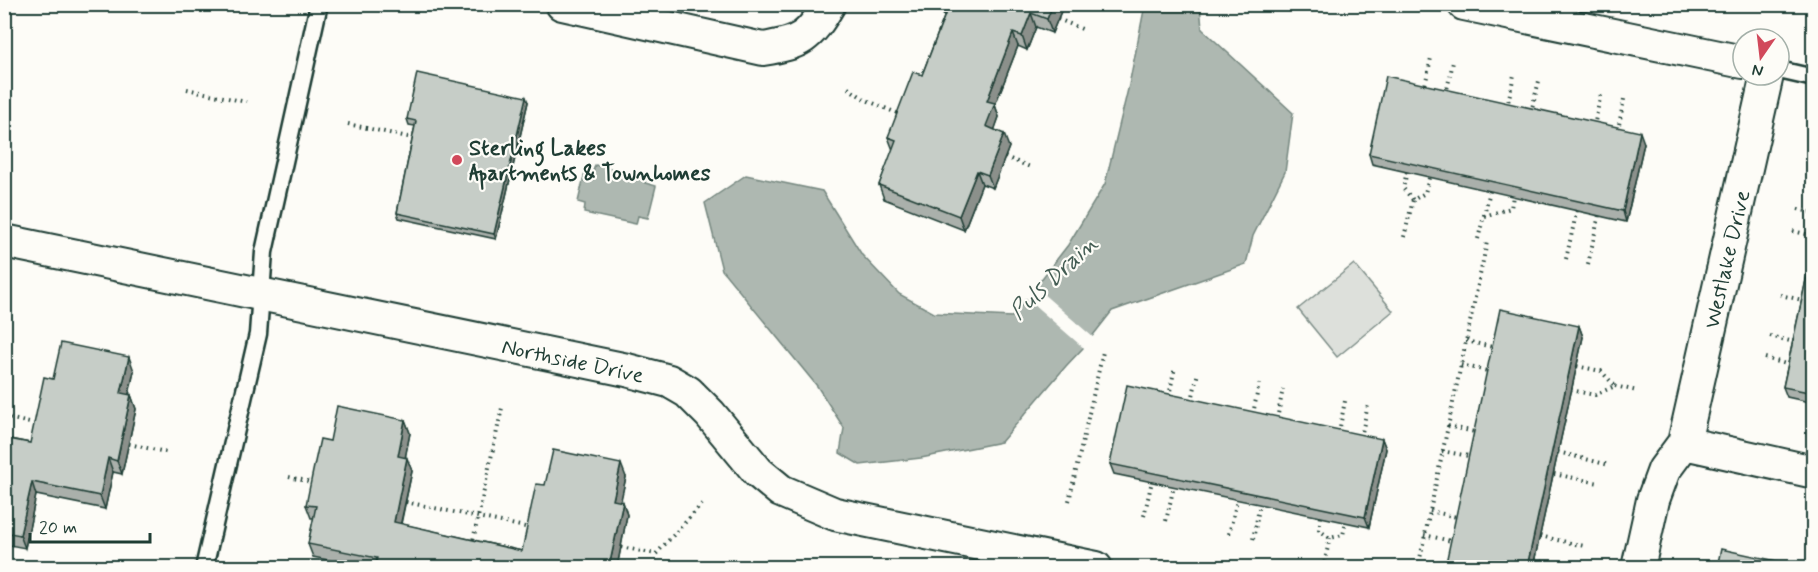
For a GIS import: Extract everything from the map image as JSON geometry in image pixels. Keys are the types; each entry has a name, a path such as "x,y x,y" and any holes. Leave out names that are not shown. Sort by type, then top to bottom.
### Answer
{"street":[{"path":"562,4 763,49 791,45 809,33 829,4"},
{"path":"1464,4 1731,60"},
{"name":"Westlake Drive","path":"1638,567 1653,500 1660,480 1664,470 1684,442 1764,87"},
{"name":"Northside Drive","path":"4,241 627,370 669,381 692,395 758,472 781,491 806,504 835,514 1096,567"},
{"path":"1684,442 1814,472"}],"lane":[{"path":"204,567 258,334 264,252 319,4"},
{"path":"1791,73 1814,78"}],"path":[{"path":"1058,19 1082,29"},
{"path":"1423,94 1431,58"},
{"path":"1445,98 1453,62"},
{"path":"1506,112 1514,75"},
{"path":"1530,117 1539,81"},
{"path":"848,88 866,100 905,116"},
{"path":"187,89 246,102"},
{"path":"1593,131 1601,94"},
{"path":"1616,137 1624,99"},
{"path":"348,124 423,140"},
{"path":"1005,157 1030,167"},
{"path":"1407,172 1403,188 1413,200"},
{"path":"1404,237 1413,200 1425,193 1429,178"},
{"path":"1478,239 1490,191"},
{"path":"1484,216 1511,208 1514,196"},
{"path":"1798,209 1814,213"},
{"path":"1566,259 1577,210"},
{"path":"1588,264 1599,215"},
{"path":"1793,231 1814,236"},
{"path":"1418,567 1488,242"},
{"path":"1780,295 1807,301"},
{"path":"1770,336 1798,343"},
{"path":"1466,341 1498,348"},
{"path":"1069,501 1103,352"},
{"path":"1765,358 1793,366"},
{"path":"1461,365 1493,372"},
{"path":"1576,366 1601,371 1615,386"},
{"path":"1167,402 1175,367"},
{"path":"1190,408 1198,372"},
{"path":"1252,421 1259,384"},
{"path":"1571,390 1595,395 1615,386 1637,390"},
{"path":"1276,425 1283,389"},
{"path":"1338,439 1345,401"},
{"path":"1360,444 1368,405"},
{"path":"471,552 502,408"},
{"path":"4,417 42,425"},
{"path":"1448,426 1480,433"},
{"path":"129,444 170,453"},
{"path":"1442,451 1475,457"},
{"path":"1558,452 1609,465"},
{"path":"1554,474 1599,483"},
{"path":"289,477 318,484"},
{"path":"1144,516 1152,482"},
{"path":"1167,521 1174,486"},
{"path":"1230,534 1237,500"},
{"path":"406,502 534,529"},
{"path":"621,547 656,554 704,502"},
{"path":"1253,539 1260,504"},
{"path":"1430,511 1461,518"},
{"path":"1321,518 1319,530 1330,537 1343,535 1346,522"},
{"path":"1424,535 1456,542"},
{"path":"1540,536 1584,546"},
{"path":"1323,567 1330,537"},
{"path":"1535,560 1570,567"}],"shaded area":[{"path":"1354,264 1393,311 1337,357 1298,309"}],"water":[{"name":"Puls Drain","path":"1145,5 1200,5 1202,29 1293,113 1285,172 1253,236 1246,264 1112,311 1001,442 921,458 860,465 840,453 844,428 817,386 722,270 705,203 746,175 822,191 862,255 899,294 934,313 1012,317 1068,245 1105,184 1129,85"},
{"path":"595,165 646,176 645,183 656,186 648,218 638,216 636,224 584,213 585,204 578,202 585,172 592,174"}],"pier":[{"path":"1034,286 1094,338 1086,350 1025,297"}],"building":[{"path":"941,4 1053,4 1047,19 1031,13 1022,36 1013,33 987,101 995,103 986,126 1004,134 988,175 977,171 959,216 879,185 896,140 888,137 913,72 922,75 948,7"},
{"name":"Sterling Lakes Apartments & Townhomes","path":"417,73 526,97 494,234 397,213 416,121 407,119"},
{"path":"1386,76 1640,132 1623,211 1369,154"},
{"path":"1814,243 1814,393 1783,387"},
{"path":"1500,309 1579,326 1527,567 1467,567 1446,563"},
{"path":"61,343 129,357 121,393 131,395 117,461 108,458 100,496 32,482 20,535 4,532 4,438 30,443 44,377 53,379"},
{"path":"1127,385 1382,439 1365,517 1110,464"},
{"path":"337,406 405,420 398,456 407,458 394,522 522,551 536,484 545,485 553,450 621,464 613,500 623,502 609,567 599,565 599,567 375,567 377,558 308,544 316,506 306,505 313,471 320,439 330,441"},
{"path":"1721,549 1800,566 1717,567"}],"place":[{"name":"Sterling Lakes Apartments & Townhomes","path":"457,160"}]}
